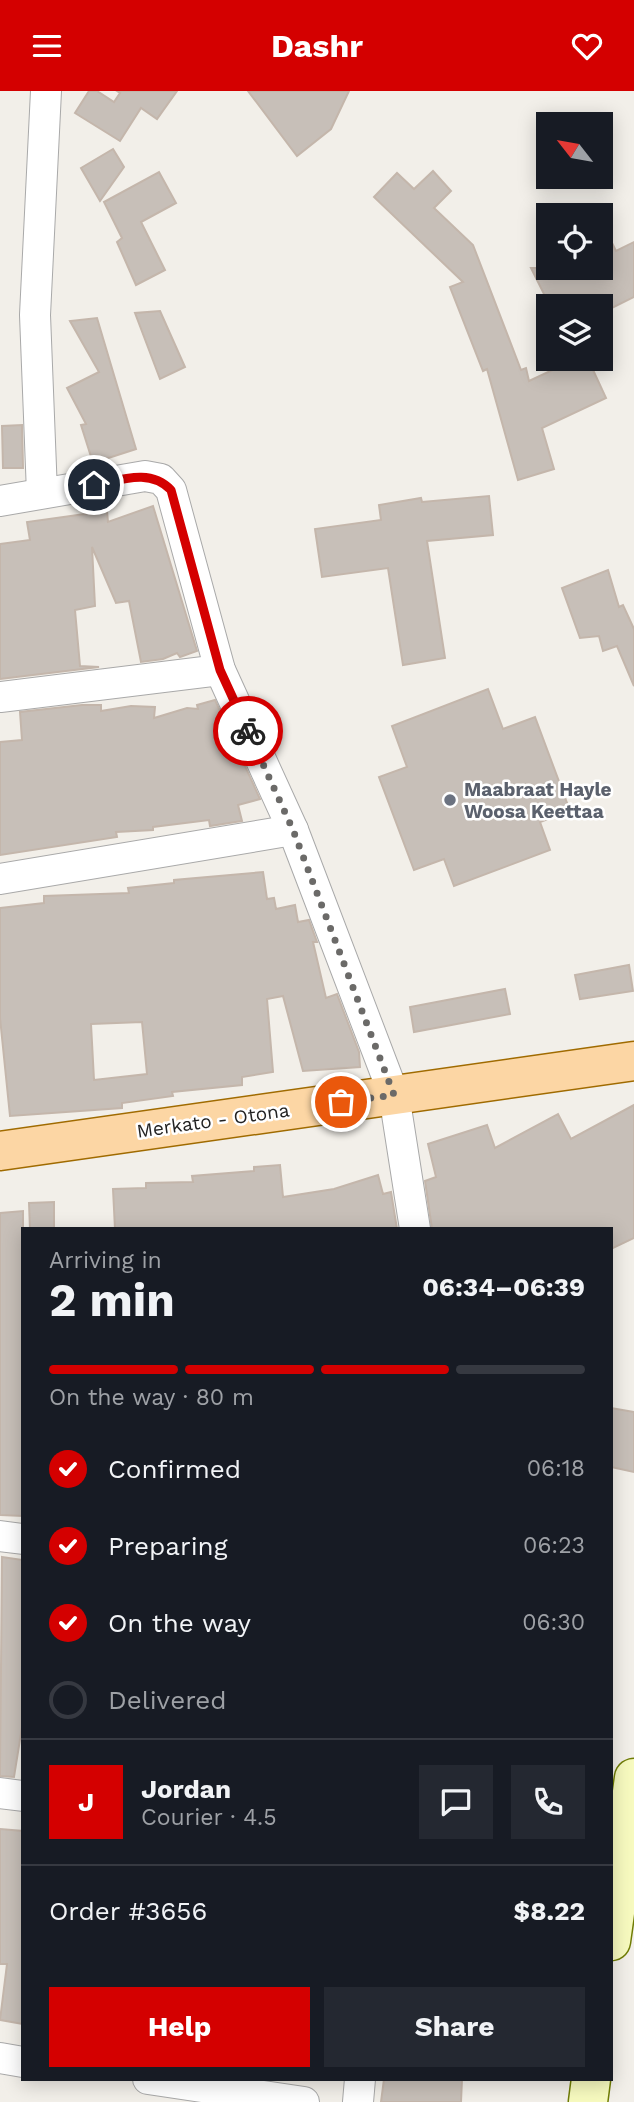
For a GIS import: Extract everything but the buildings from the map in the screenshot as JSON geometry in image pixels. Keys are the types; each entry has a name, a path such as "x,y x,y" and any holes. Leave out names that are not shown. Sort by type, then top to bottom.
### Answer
{"main road":[{"name":"Merkato - Otona","path":"0,1150 634,1061"},
{"path":"613,1927 634,1778"},
{"path":"588,2102 591,2081"}],"street":[{"path":"42,493 34,315 46,91"},
{"path":"0,501 145,476 161,479 171,490 220,670 293,830 394,1095 415,1227"},
{"path":"0,697 220,670"},
{"path":"0,879 293,830"},
{"path":"0,1536 21,1539"},
{"path":"0,1793 21,1796"},
{"path":"0,2058 21,2061"},
{"path":"162,2081 304,2102"},
{"path":"358,2102 360,2081"}],"way so far":[{"path":"248,731 293,830 394,1095 341,1102"}],"place":[{"name":"Maabraat Hayle Woosa Keettaa","path":"450,800"}],"route":[{"path":"94,485 145,476 161,479 171,490 220,670 248,731"}]}
